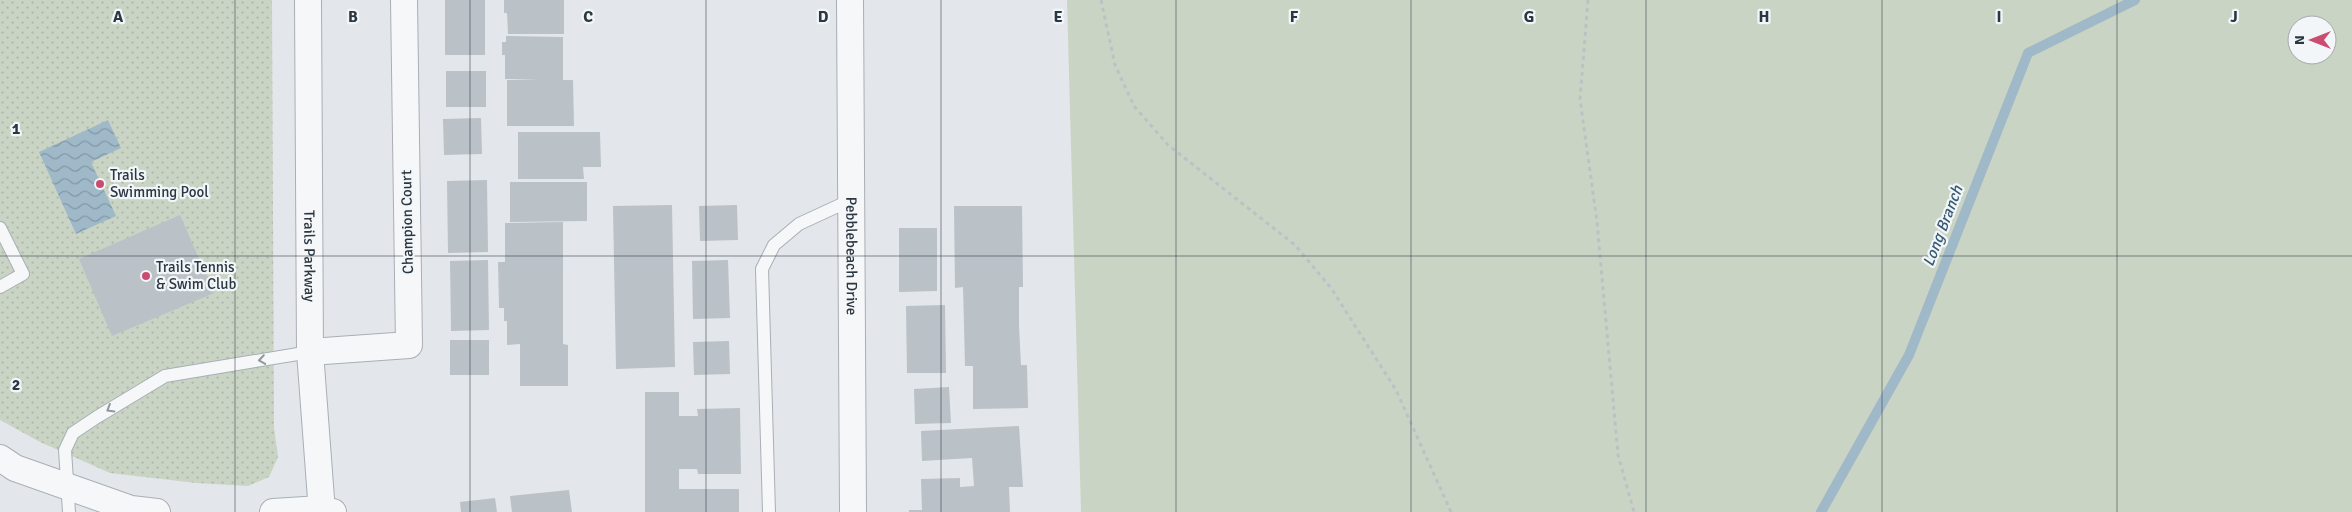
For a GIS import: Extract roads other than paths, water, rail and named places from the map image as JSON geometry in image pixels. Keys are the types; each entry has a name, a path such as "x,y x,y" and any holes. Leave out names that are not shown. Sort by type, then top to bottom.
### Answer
{"street":[{"name":"Trails Parkway","path":"308,0 310,352 325,511"},
{"name":"Champion Court","path":"310,352 408,346 404,0"},
{"name":"Pebblebeach Drive","path":"850,0 853,512"},
{"path":"0,458 15,468 131,509 156,512"},
{"path":"273,512 325,511"}],"lane":[{"path":"769,512 762,269 774,245 799,224 851,200"},
{"path":"0,228 23,274 0,286"},
{"path":"70,512 64,450 73,433 165,376 310,352"}],"water":[{"path":"108,120 121,148 91,162 116,216 76,234 39,152"}],"waterway":[{"name":"Long Branch","path":"1821,512 1909,355 2028,53 2135,0"}],"place":[{"name":"Trails Swimming Pool","path":"100,184"},
{"name":"Trails Tennis & Swim Club","path":"146,276"}]}
